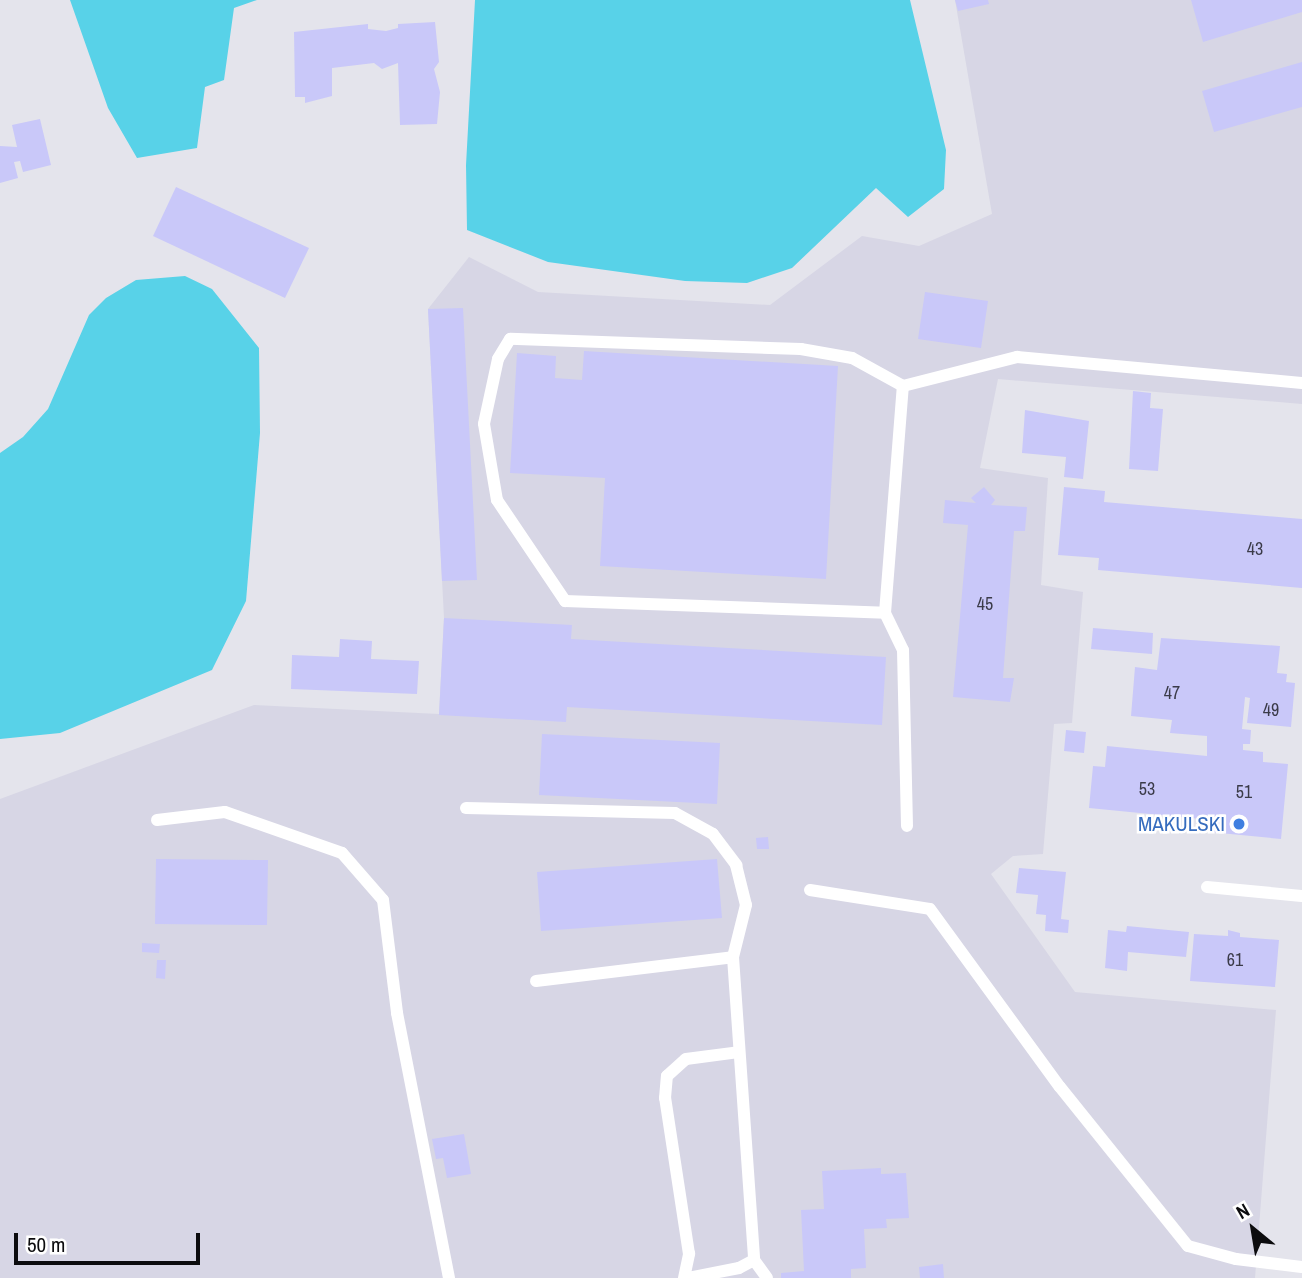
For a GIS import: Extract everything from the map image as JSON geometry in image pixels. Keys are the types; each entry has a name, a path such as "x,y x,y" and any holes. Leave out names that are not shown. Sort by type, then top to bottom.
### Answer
{"lane":[{"path":"885,613 565,601 497,500 484,424 498,359 510,340 801,349 852,358 903,386 1017,357 1302,383"},
{"path":"903,386 885,613 903,650 906,826"},
{"path":"466,808 675,813 713,834 736,865 746,905 733,957 754,1260 767,1278"},
{"path":"157,820 225,812 342,853 383,900 397,1013 449,1278"},
{"path":"1208,887 1302,896"},
{"path":"810,890 930,909 1060,1087 1188,1246 1236,1259 1302,1267"},
{"path":"536,981 733,957"},
{"path":"739,1052 686,1059 667,1076 665,1098 690,1254 686,1278 739,1268 754,1260"}],"shaded area":[{"path":"955,0 1302,0 1302,404 998,379 980,468 1048,478 1041,585 1083,592 1072,723 1054,724 1043,854 1013,856 991,874 1075,992 1276,1010 1255,1278 0,1278 0,799 254,705 439,714 444,618 428,309 469,257 538,292 770,305 862,236 919,246 992,214"}],"water":[{"path":"70,0 257,0 234,8 224,80 205,87 197,148 137,158 108,108"},
{"path":"475,0 910,0 946,150 944,189 908,217 876,188 792,268 747,283 685,281 548,262 467,230 466,165"},
{"path":"185,276 212,289 259,348 260,433 246,601 212,670 60,733 0,739 0,453 23,437 48,409 89,315 106,298 136,280"}],"building":[{"path":"955,0 988,0 989,4 958,11"},
{"path":"1191,0 1302,0 1302,12 1203,42"},
{"path":"435,22 439,62 434,69 440,92 437,124 400,125 398,63 382,69 374,63 332,68 332,96 305,103 305,97 295,97 294,32 368,24 368,29 386,31 398,28 398,24"},
{"path":"1302,62 1302,107 1214,132 1202,91"},
{"path":"40,119 51,165 23,172 20,161 14,162 18,178 0,183 0,146 17,147 12,125"},
{"path":"176,187 309,248 285,298 153,236"},
{"path":"925,292 988,301 981,348 918,339"},
{"path":"463,308 477,580 442,581 428,309"},
{"path":"584,351 838,366 826,579 600,566 605,478 510,473 517,353 556,356 555,378 582,380"},
{"path":"1133,391 1151,393 1150,408 1163,409 1158,471 1129,469"},
{"path":"1025,410 1089,421 1083,479 1064,477 1066,457 1022,453"},
{"path":"984,487 995,500 991,505 1027,507 1025,531 1014,531 1003,678 1014,678 1010,702 953,697 968,525 943,523 945,500 976,503 971,498"},
{"path":"1064,487 1105,491 1104,502 1302,519 1302,588 1098,570 1099,558 1058,555"},
{"path":"444,618 572,625 571,639 886,657 882,725 567,707 566,722 439,715"},
{"path":"1093,628 1153,633 1152,654 1091,649"},
{"path":"1161,638 1280,646 1277,673 1287,674 1286,682 1295,683 1291,727 1247,723 1250,698 1245,697 1242,729 1251,730 1250,744 1243,744 1243,750 1263,752 1263,762 1288,764 1281,839 1199,831 1201,819 1089,808 1093,766 1105,767 1107,746 1207,756 1207,736 1170,733 1172,720 1131,716 1135,667 1157,670"},
{"path":"340,639 372,641 371,659 419,661 417,694 291,689 292,655 339,657"},
{"path":"1066,730 1086,732 1084,753 1064,751"},
{"path":"542,734 720,743 717,804 539,795"},
{"path":"768,837 769,849 757,849 756,838"},
{"path":"156,859 268,860 267,925 155,924"},
{"path":"717,859 722,918 541,931 537,872"},
{"path":"1019,868 1066,872 1061,919 1069,920 1068,933 1045,931 1046,915 1036,914 1038,895 1016,893"},
{"path":"1127,926 1189,932 1186,957 1128,952 1127,971 1105,968 1108,930 1126,932"},
{"path":"1228,930 1240,933 1240,937 1279,940 1275,987 1190,981 1194,934 1228,936"},
{"path":"142,943 160,944 159,953 142,952"},
{"path":"157,960 166,960 165,979 156,978"},
{"path":"464,1134 471,1174 447,1178 443,1158 436,1159 432,1139"},
{"path":"881,1168 881,1174 906,1173 909,1218 886,1219 887,1228 864,1229 866,1268 851,1269 851,1278 781,1278 781,1273 804,1271 801,1210 824,1209 822,1171"},
{"path":"943,1264 944,1278 920,1278 919,1267"}],"place":[{"name":"MAKULSKI","path":"1239,824"}]}
